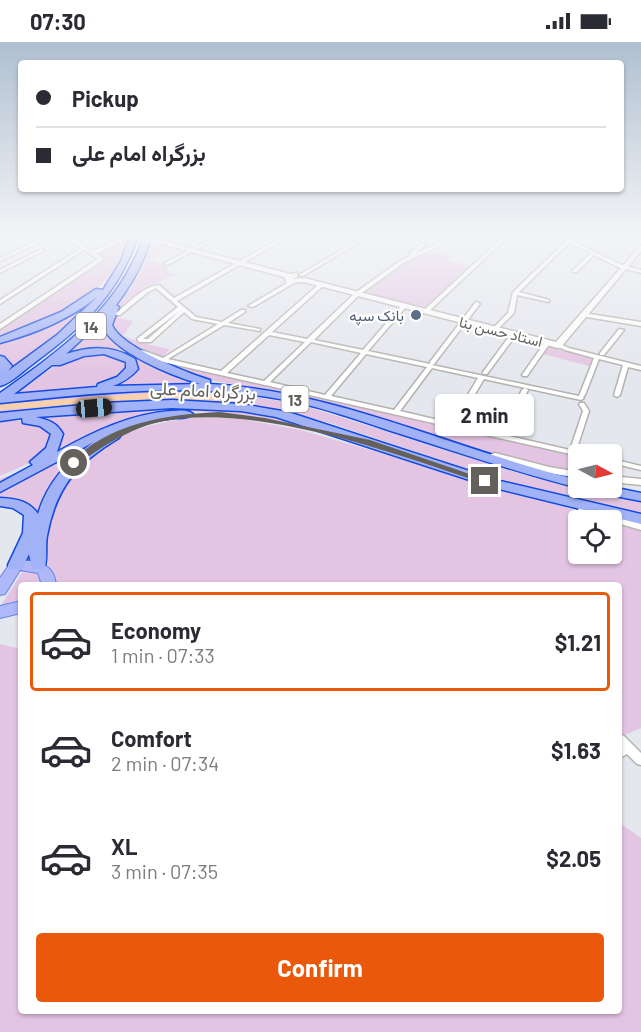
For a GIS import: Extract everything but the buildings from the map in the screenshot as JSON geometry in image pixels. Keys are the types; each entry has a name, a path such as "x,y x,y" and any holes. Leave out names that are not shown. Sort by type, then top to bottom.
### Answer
{"highway":[{"path":"0,340 50,321 82,304 108,282"},
{"name":"14","path":"0,383 68,333 105,296 113,282"},
{"name":"14","path":"2,398 82,335 128,282"},
{"path":"123,291 106,325 112,337 181,375 267,388"},
{"path":"25,380 40,375 67,357 87,352 117,353 127,358 132,365 126,375 109,384 46,395"},
{"path":"0,359 6,366 0,376"},
{"name":"بزرگراه امام علی","path":"2,398 164,387 267,388 512,466 568,481"},
{"name":"بزرگراه امام علی","path":"0,417 133,405 214,406 287,416 340,431 485,481 580,507 641,519"},
{"path":"26,565 37,546 46,506 55,487 74,463 119,433 139,425 199,414"},
{"path":"0,488 45,466 90,437 109,428 158,415 199,414 265,420 367,442"},
{"path":"0,417 45,423 55,430 57,439 52,450 39,461 0,478"},
{"path":"622,493 641,497"},
{"path":"0,502 16,503 26,507 33,516 26,565"}],"main road":[{"name":"استاد حسن بنا","path":"314,282 558,345"},
{"path":"558,345 611,282"},
{"path":"432,441 568,474"},
{"path":"622,480 641,482"},
{"path":"580,507 641,526"},
{"path":"26,565 44,569 49,582"},
{"path":"0,590 26,565"},
{"path":"0,609 26,565"},
{"path":"0,609 18,607"}],"street":[{"path":"0,302 31,282"},
{"path":"0,327 66,282"},
{"path":"174,300 206,282"},
{"path":"250,306 286,282"},
{"path":"267,388 357,294 373,282"},
{"path":"425,312 457,282"},
{"path":"494,330 511,313 515,293 526,282"},
{"path":"223,373 321,285"},
{"path":"118,314 153,287 160,287 194,318 258,330"},
{"path":"515,293 547,302"},
{"path":"396,412 477,304"},
{"path":"327,396 404,306"},
{"path":"183,308 148,341 141,341 140,339 183,308"},
{"path":"157,361 243,311"},
{"path":"583,315 641,324"},
{"path":"0,320 8,322"},
{"path":"578,444 586,411 582,399 600,356 621,330"},
{"path":"268,333 582,399"},
{"path":"453,425 483,376 513,334"},
{"path":"525,375 547,343"},
{"path":"558,345 641,366"},
{"path":"600,356 641,366"},
{"path":"157,361 223,373 267,388 327,396 568,452"},
{"path":"617,395 626,364"},
{"path":"501,436 525,390"},
{"path":"622,460 641,461"},
{"path":"622,462 641,468"},
{"path":"622,746 641,760"}],"shaded area":[{"path":"69,282 103,282 77,304 40,323 0,338 0,328"},
{"path":"135,282 157,282 145,287 147,289 116,315 133,321 123,336 170,349 162,357 120,339 110,324 112,316"},
{"path":"378,282 454,282 424,308 363,293"},
{"path":"107,287 82,314 0,378 0,341 77,308"},
{"path":"106,316 105,332 121,345 198,381 240,388 101,388 135,367 109,351 57,360"},
{"path":"549,347 594,358 589,366 543,354"},
{"path":"99,352 127,360 125,374 101,385 14,395 61,362"},
{"path":"155,361 568,455 568,472 507,458 300,395 190,377"},
{"path":"152,391 242,395 299,404 521,474 568,485 568,497 522,487 330,423 265,407 167,400 0,412 0,406 5,402"},
{"path":"145,407 232,409 283,418 322,430 219,413 168,413 142,416 102,429 36,465 60,438 38,419 15,418"},
{"path":"204,417 241,419 301,430 575,510 568,510 568,564 622,564 622,524 641,529 641,728 625,735 622,733 622,582 56,582 45,557 44,531 59,489 73,470 90,454 132,431 156,424"},
{"path":"0,421 30,421 45,425 55,439 39,459 0,476"},
{"path":"140,423 107,438 75,460 26,561 20,560 35,512 23,502 0,499 0,490 100,434"},
{"path":"36,465 14,478 0,486 0,479"},
{"path":"570,498 622,498 641,502 641,514"},
{"path":"24,569 37,573 43,582 18,582 18,605 0,607"},
{"path":"0,644 18,648 18,1014 622,1014 622,824 641,838 641,1032 0,1032"}],"waterway":[{"path":"0,407 153,396 223,398"}],"place":[{"name":"بانک سپه","path":"416,315"}],"route":[{"path":"74,463 101,443 139,425 181,416 220,414 265,420 367,442 485,481"}]}
